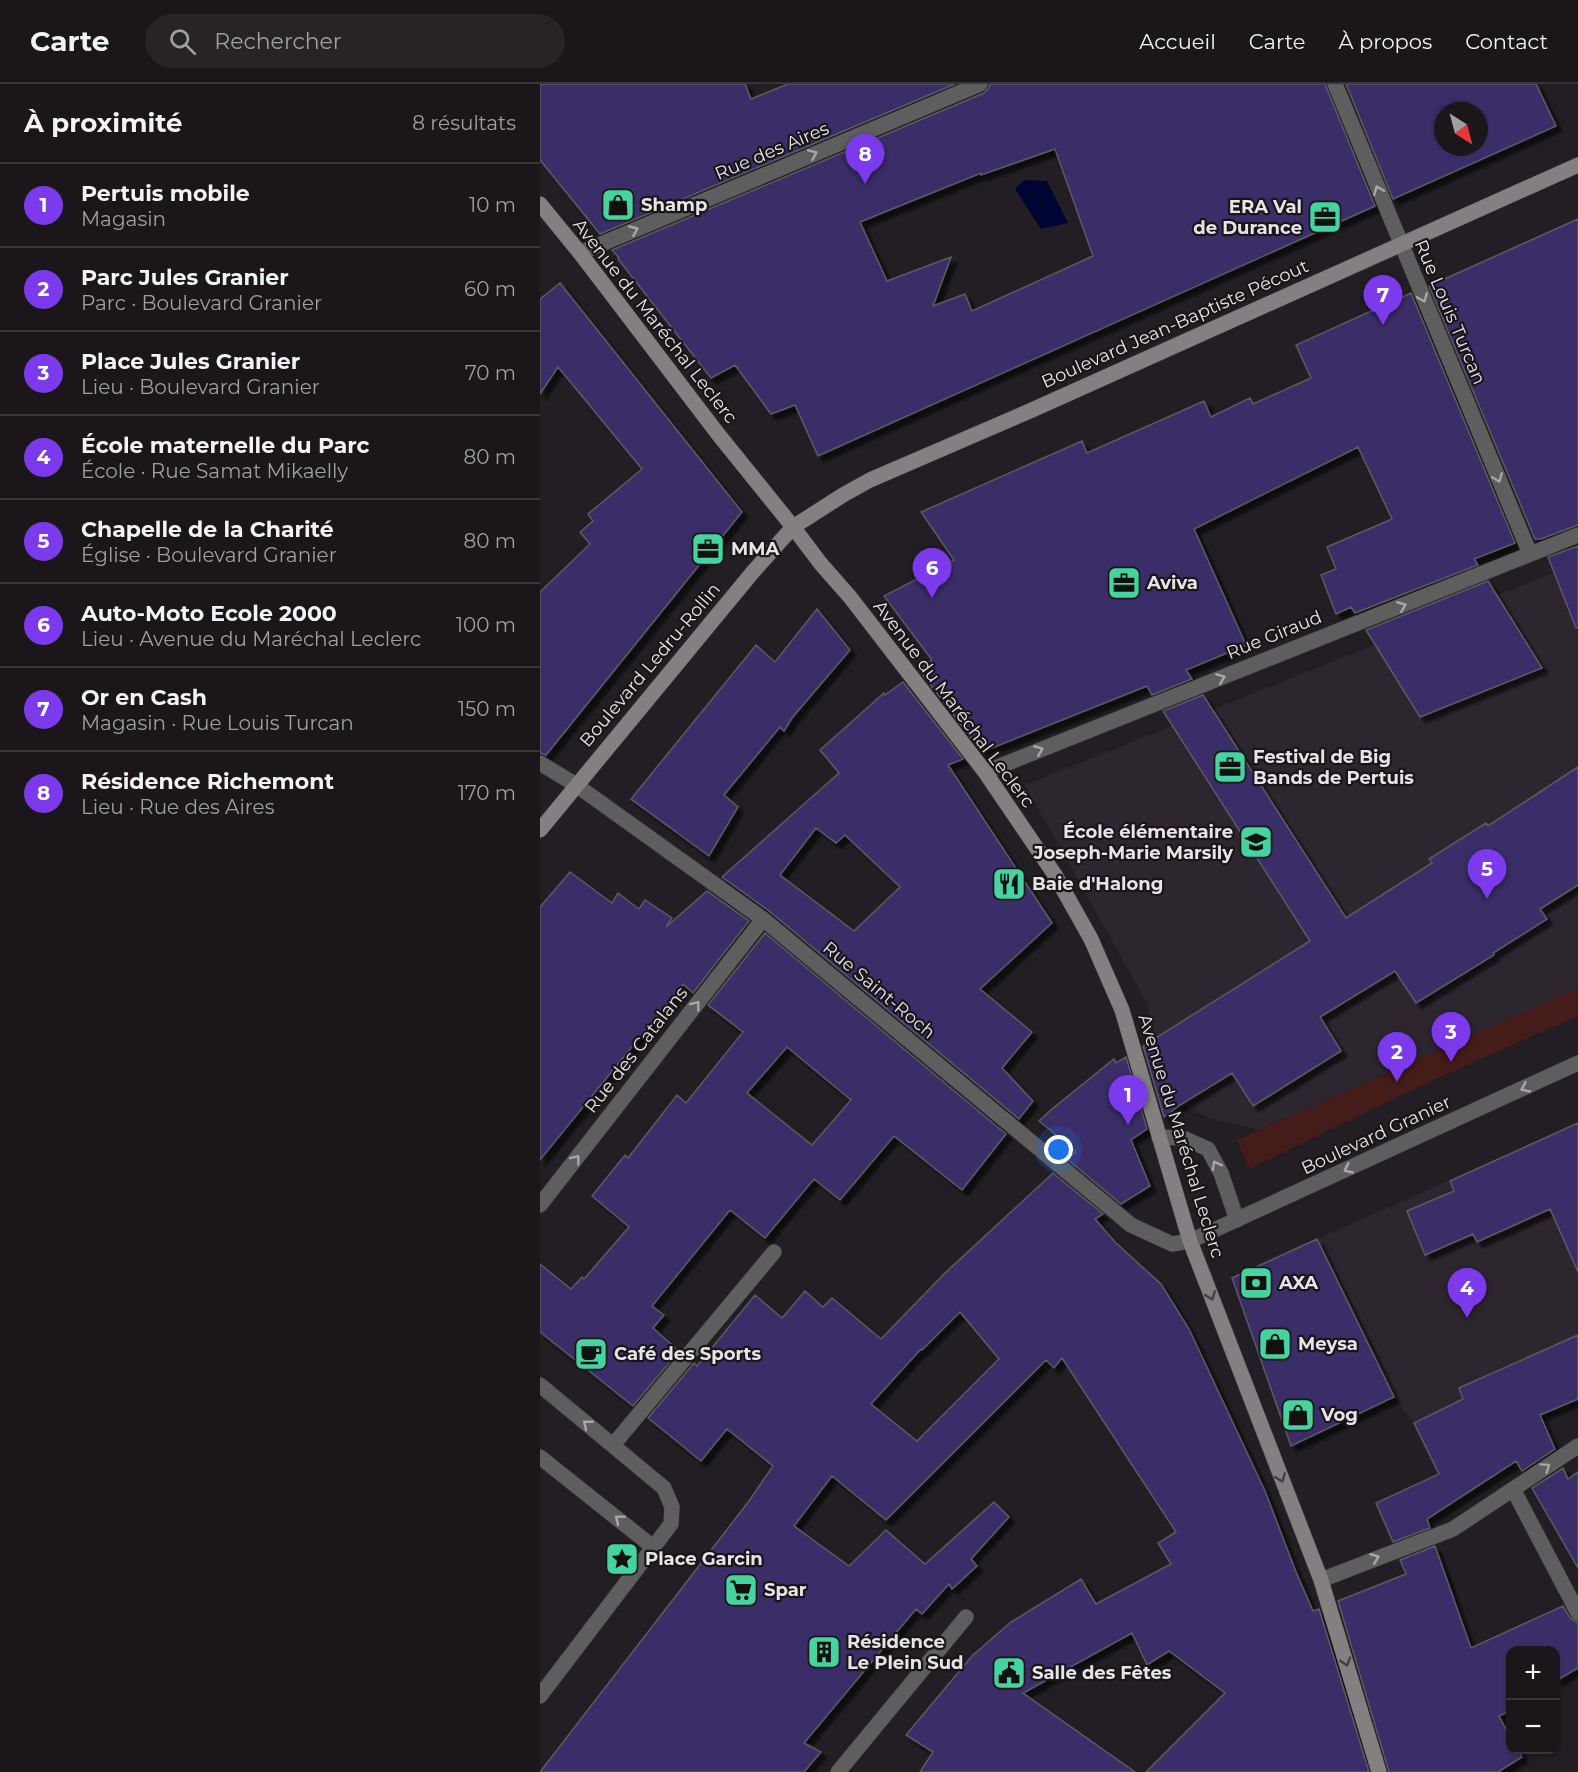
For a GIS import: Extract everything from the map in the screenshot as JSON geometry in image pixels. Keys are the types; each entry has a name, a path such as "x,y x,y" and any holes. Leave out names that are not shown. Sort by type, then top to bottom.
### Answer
{"main road":[{"name":"Boulevard Jean-Baptiste Pécout","path":"793,527 870,480 1043,406 1578,165"},
{"name":"Avenue du Maréchal Leclerc","path":"540,204 985,772 1055,875 1095,947 1122,1010 1190,1241 1321,1580 1379,1772"},
{"name":"Boulevard Ledru-Rollin","path":"540,830 752,573 793,527"}],"street":[{"name":"Rue des Aires","path":"580,253 980,84"},
{"name":"Rue Louis Turcan","path":"1335,84 1530,555"},
{"name":"Rue Giraud","path":"985,772 1578,535"},
{"name":"Rue Saint-Roch","path":"540,763 576,785 763,920 1131,1225 1172,1244 1190,1241"},
{"name":"Rue des Catalans","path":"540,1205 763,920"},
{"name":"Boulevard Granier","path":"1190,1241 1578,1063"},
{"path":"1159,1137 1183,1138 1208,1149 1221,1173 1237,1220"},
{"path":"613,1445 774,1252"},
{"path":"540,1385 664,1488 672,1507 671,1524 540,1696"},
{"path":"1321,1580 1453,1529 1578,1446"},
{"path":"540,1457 653,1547"},
{"path":"1513,1489 1578,1613"},
{"path":"838,1772 966,1617"}],"shaded area":[{"path":"1024,180 1047,181 1068,223 1041,229 1015,189"},
{"name":"École élémentaire Joseph-Marie Marsily","path":"1578,563 1578,988 1259,1130 1212,1119 1180,1105 1155,1039 1148,1005 1025,785","holes":["1486,823 1546,919 1493,953 1494,956 1471,973 1429,859"]},
{"path":"1578,988 1578,1016 1416,1088 1249,1169 1237,1140"},
{"path":"1572,1126 1578,1138 1578,1399 1540,1415 1550,1438 1452,1502 1414,1423 1394,1397 1317,1239"}],"building":[{"path":"540,84 745,84 751,99 788,84 955,84 600,234 540,160"},
{"path":"990,84 1325,84 1375,206 818,456 795,405 771,414 735,365 711,378 612,250 984,93","holes":["1055,149 1093,256 972,311 965,294 933,306 951,257 887,281 860,222 981,173 981,175"]},
{"path":"1346,84 1536,84 1556,126 1393,199"},
{"path":"1578,219 1578,525 1541,539 1535,539 1429,286"},
{"path":"560,283 742,512 546,755 540,753 540,592 590,544 580,532 593,521 588,514 642,469 558,367 540,394 540,299"},
{"path":"1411,293 1515,543 1474,559 1478,565 1355,613 1351,607 1336,614 1321,575 1336,569 1327,547 1392,519 1358,447 1194,529 1246,645 1186,670 1192,679 1152,695 1147,686 982,752 919,670 932,660 884,596 954,560 921,512 1082,441 1087,453 1204,401 1211,417 1250,398 1253,404 1311,378 1296,345"},
{"path":"1578,546 1578,628 1576,628 1548,557"},
{"path":"1488,581 1542,668 1420,717 1366,630"},
{"path":"817,609 850,650 792,718 784,731 780,727 724,795 738,807 709,856 631,799 756,645 775,662"},
{"path":"903,682 963,759 948,765 1052,923 980,989 1032,1032 1002,1068 1033,1101 1019,1119 769,911 722,877 839,773 820,750 884,693 885,695","holes":["816,828 836,843 845,835 900,887 854,931 780,875"]},
{"path":"1203,695 1346,918 1432,863 1429,859 1486,823 1488,826 1578,767 1578,885 1540,909 1547,919 1416,1003 1395,971 1320,1017 1341,1051 1253,1106 1232,1073 1164,1117 1143,1046 1310,941 1163,711"},
{"path":"570,872 612,903 618,893 639,909 645,900 672,918 666,927 707,891 749,921 693,993 683,984 540,1160 540,907"},
{"path":"765,933 1006,1134 962,1190 894,1136 840,1200 814,1179 765,1238 730,1210 652,1306 664,1315 653,1328 679,1351 633,1406 540,1332 540,1264 571,1289 582,1277 584,1279 629,1227 592,1196 625,1155 628,1158 677,1095 686,1103 743,1032 708,1005","holes":["787,1047 851,1100 812,1145 747,1093"]},
{"path":"1126,1057 1147,1129 1131,1140 1150,1186 1121,1204 1067,1159 1076,1152 1039,1121 1114,1059 1116,1063"},
{"path":"1578,1123 1578,1272 1550,1209 1477,1242 1473,1234 1425,1255 1407,1211 1454,1191 1450,1181"},
{"path":"1053,1173 1103,1214 1095,1219 1115,1242 1161,1284 1189,1329 1265,1491 1313,1611 1319,1609 1369,1772 1146,1772 1225,1693 1169,1651 1147,1665 1132,1633 1023,1693 1135,1772 920,1772 933,1752 906,1735 972,1656 1011,1622 1081,1579 1096,1604 1171,1564 1158,1543 1176,1532 1062,1358 1054,1368 1046,1360 886,1520 832,1476 794,1526 849,1566 886,1530 925,1564 994,1502 1009,1517 971,1559 977,1566 952,1589 949,1584 922,1614 916,1609 804,1743 821,1752 804,1772 540,1772 749,1501 773,1466 727,1429 701,1461 648,1418 694,1363 697,1366 755,1295 782,1318 805,1291 823,1307 832,1298 881,1339 944,1274","holes":["960,1312 999,1359 917,1441 871,1404 921,1349"]},
{"path":"1317,1239 1394,1397 1291,1446 1232,1278"},
{"path":"1578,1335 1578,1399 1540,1415 1555,1449 1522,1471 1516,1461 1427,1519 1430,1528 1393,1542 1376,1503 1439,1474 1414,1423 1463,1399 1459,1388"},
{"path":"1563,1468 1568,1479 1578,1472 1578,1568 1532,1488"},
{"path":"1435,1546 1471,1648 1563,1606 1570,1618 1578,1623 1578,1668 1560,1679 1560,1646 1506,1646 1506,1713 1499,1716 1506,1729 1506,1754 1520,1754 1522,1757 1498,1772 1389,1772 1338,1601 1406,1574 1400,1560"}],"place":[{"name":"Résidence Richemont","path":"865,184"},
{"name":"Shamp","path":"618,205"},
{"name":"ERA Val de Durance","path":"1325,217"},
{"name":"Or en Cash","path":"1383,325"},
{"name":"MMA","path":"708,549"},
{"name":"Aviva","path":"1124,583"},
{"name":"Auto-Moto Ecole 2000","path":"932,598"},
{"name":"Festival de Big Bands de Pertuis","path":"1230,767"},
{"name":"École élémentaire Joseph-Marie Marsily","path":"1256,842"},
{"name":"Baie d'Halong","path":"1009,884"},
{"name":"Chapelle de la Charité","path":"1487,899"},
{"name":"Place Jules Granier","path":"1451,1062"},
{"name":"Parc Jules Granier","path":"1397,1082"},
{"name":"Pertuis mobile","path":"1128,1125"},
{"name":"AXA","path":"1256,1283"},
{"name":"École maternelle du Parc","path":"1467,1318"},
{"name":"Meysa","path":"1275,1344"},
{"name":"Café des Sports","path":"591,1354"},
{"name":"Vog","path":"1298,1415"},
{"name":"Place Garcin","path":"622,1559"},
{"name":"Spar","path":"741,1590"},
{"name":"Résidence Le Plein Sud","path":"824,1652"},
{"name":"Salle des Fêtes","path":"1009,1673"}]}
